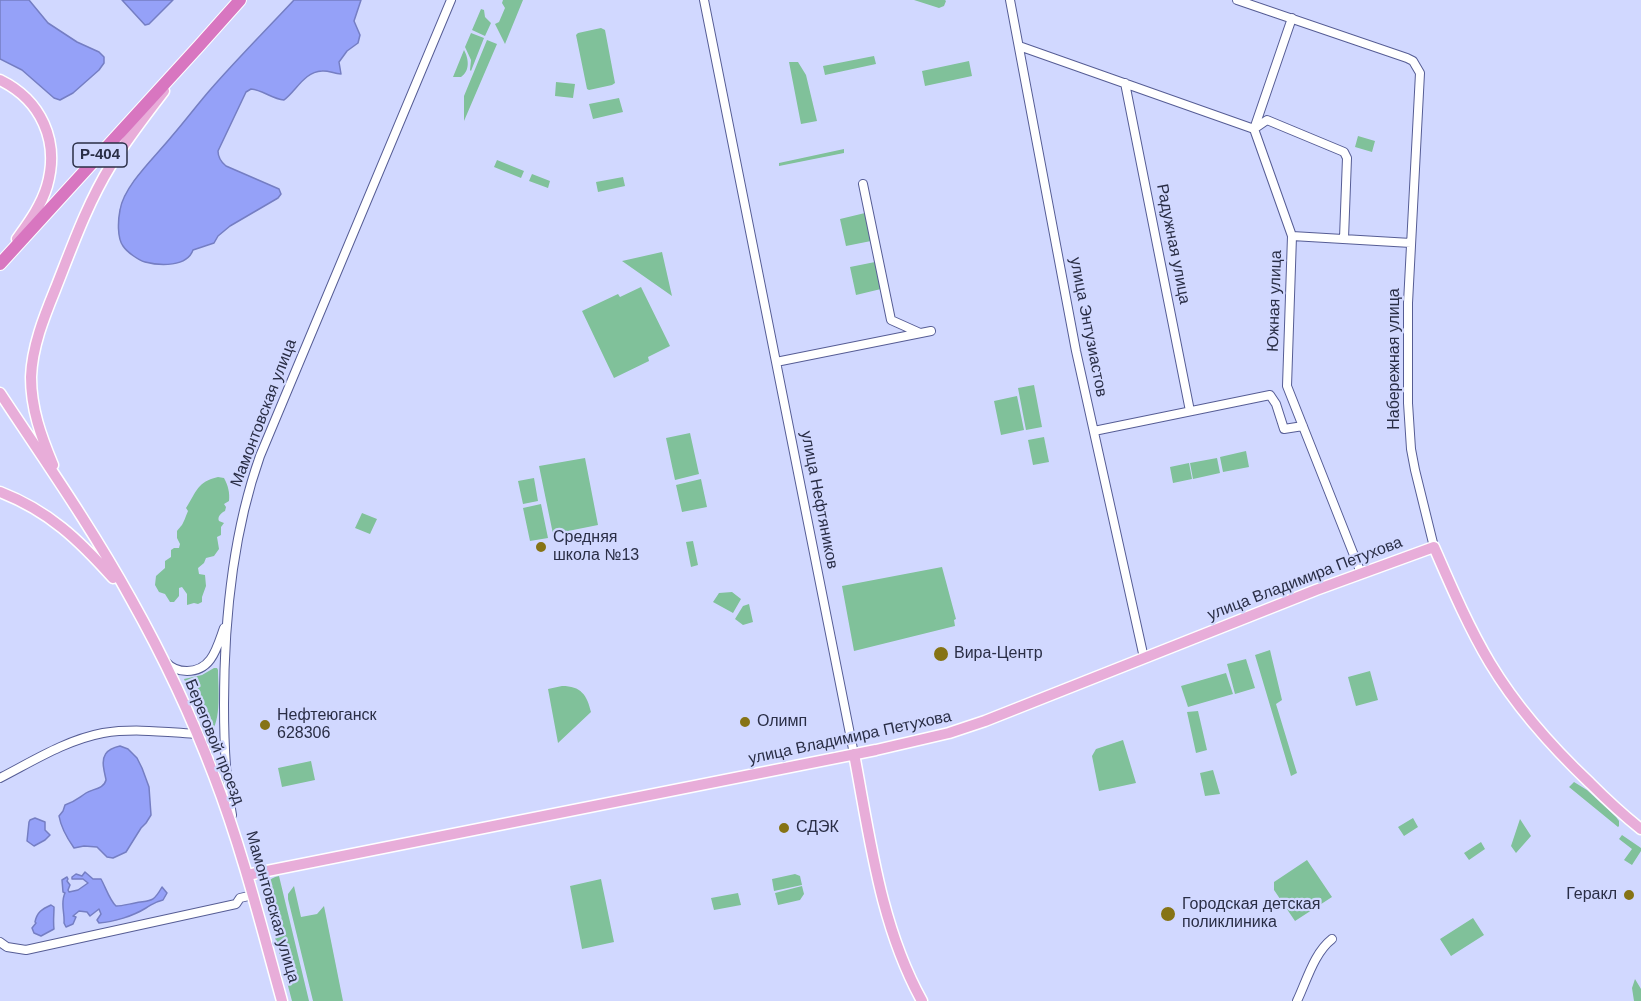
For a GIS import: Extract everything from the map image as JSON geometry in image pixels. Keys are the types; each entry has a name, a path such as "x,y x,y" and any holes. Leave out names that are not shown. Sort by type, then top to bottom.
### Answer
{"highway":[{"name":"Р-404","path":"0,264 241,0"}],"main road":[{"path":"62,487 38,428 32,400 31,376 43,320 90,205 110,166 134,130 200,46"},
{"path":"0,80 25,96 36,110 49,134 51,152 51,168 41,202 0,264"},
{"path":"0,393 94,537 132,600"},
{"path":"0,492 39,511 78,540 132,600"},
{"name":"улица Владимира Петухова","path":"248,875 854,754 964,729 1360,573 1434,547"},
{"name":"Набережная улица","path":"1434,547 1474,633 1513,698 1574,768 1614,807 1641,829"},
{"name":"Береговой проезд","path":"132,600 197,734 236,840"},
{"name":"улица Нефтяников","path":"854,754 886,916 899,954 922,1001"},
{"name":"Мамонтовская улица","path":"236,840 248,875 282,1001"}],"street":[{"name":"Мамонтовская улица","path":"236,840 224,752 224,657 227,619 247,497 257,464 451,0"},
{"name":"улица Нефтяников","path":"704,0 854,754"},
{"name":"улица Энтузиастов","path":"1010,0 1076,351 1144,658"},
{"path":"1237,0 1292,18 1254,129"},
{"name":"Набережная улица","path":"1292,18 1407,58 1418,67 1421,78 1407,340 1409,425 1419,492 1434,547"},
{"path":"1018,46 1254,129"},
{"name":"Радужная улица","path":"1125,83 1190,411"},
{"path":"1254,129 1267,120 1344,152 1347,158 1344,238"},
{"name":"Южная улица","path":"1254,129 1292,236 1287,386 1360,573"},
{"path":"863,184 891,320 920,333"},
{"path":"1292,236 1411,243"},
{"path":"776,363 931,331"},
{"path":"1094,431 1270,395 1276,404 1284,429 1302,426"},
{"path":"161,656 175,670 192,671 205,666 215,652 227,619"},
{"path":"0,778 56,748 102,733 141,731 197,734"},
{"path":"0,942 7,947 26,950 236,904 240,898 253,895"},
{"path":"1297,1001 1318,954 1332,939"}],"green space":[{"path":"503,0 523,0 505,44 495,24 499,22 505,8"},
{"path":"914,0 946,1 944,6 939,8"},
{"path":"481,9 484,10 485,17 491,23 485,36 472,30"},
{"path":"601,28 605,30 615,83 589,90 576,35"},
{"path":"471,33 484,38 471,71 471,60 465,47"},
{"path":"487,40 497,44 464,121 464,96"},
{"path":"464,50 468,61 466,72 461,77 453,77"},
{"path":"874,56 876,64 825,75 823,66"},
{"path":"969,61 972,76 925,86 922,71"},
{"path":"789,62 798,62 806,75 817,121 801,124"},
{"path":"556,82 575,84 573,98 555,96"},
{"path":"619,98 623,112 593,119 589,104"},
{"path":"1358,136 1375,141 1372,152 1355,147"},
{"path":"844,149 844,153 779,166 779,163"},
{"path":"497,160 524,171 521,178 494,167"},
{"path":"532,174 550,181 548,188 529,181"},
{"path":"623,177 625,186 598,192 596,182"},
{"path":"865,213 871,241 846,246 840,219"},
{"path":"662,252 672,296 622,261"},
{"path":"875,262 881,289 856,295 850,267"},
{"path":"641,287 670,346 648,357 649,361 614,378 582,311 618,294 620,297"},
{"path":"1034,385 1042,427 1026,430 1018,388"},
{"path":"1017,396 1024,430 1001,435 994,401"},
{"path":"690,433 699,474 675,480 666,438"},
{"path":"1044,437 1049,462 1033,465 1028,440"},
{"path":"1246,451 1249,467 1223,472 1220,457"},
{"path":"585,458 598,525 553,534 539,466"},
{"path":"1217,458 1220,473 1193,479 1190,463"},
{"path":"1189,463 1192,479 1173,483 1170,467"},
{"path":"218,477 224,478 228,486 229,501 224,504 225,511 219,518 219,521 224,523 221,527 221,535 217,537 219,549 214,556 206,558 198,568 199,574 205,575 206,586 202,602 187,605 187,594 182,587 179,588 179,596 174,602 170,602 155,585 156,576 165,568 165,561 171,557 171,550 179,548 177,531 184,521 188,511 186,508 195,492 206,482"},
{"path":"534,478 538,501 523,504 518,481"},
{"path":"701,479 707,507 682,512 676,485"},
{"path":"541,504 548,538 530,541 523,508"},
{"path":"362,513 377,519 370,534 355,528"},
{"path":"693,541 698,565 691,567 686,542"},
{"path":"942,567 956,619 954,620 955,626 854,651 842,586"},
{"path":"732,592 741,599 733,613 713,602 719,593"},
{"path":"749,604 753,622 743,625 735,619 743,606"},
{"path":"1270,650 1282,700 1276,704 1297,773 1291,776 1255,655"},
{"path":"1246,659 1255,688 1235,694 1227,664"},
{"path":"214,668 218,670 219,703 214,728 210,733 207,732 184,679 202,675"},
{"path":"1370,671 1378,700 1356,706 1348,677"},
{"path":"1226,673 1233,694 1188,707 1181,686"},
{"path":"569,686 582,693 591,712 558,743 548,689"},
{"path":"1198,711 1207,750 1196,753 1187,712"},
{"path":"1123,740 1136,783 1099,791 1092,756 1096,749"},
{"path":"311,761 315,780 282,787 278,768"},
{"path":"1213,770 1220,794 1205,796 1200,773"},
{"path":"1574,782 1587,790 1616,817 1619,821 1618,827 1569,787"},
{"path":"1413,818 1418,827 1404,836 1398,827"},
{"path":"1520,819 1531,836 1516,853 1511,846"},
{"path":"1622,835 1641,848 1632,865 1624,860 1632,849 1619,839"},
{"path":"1481,842 1485,849 1469,860 1464,853"},
{"path":"1307,860 1332,897 1295,921 1274,890 1274,882"},
{"path":"795,874 800,876 802,885 774,891 772,879"},
{"path":"279,876 309,1001 292,1001 264,896 267,883"},
{"path":"601,879 614,942 582,949 570,886"},
{"path":"294,886 301,917 317,914 324,906 343,1001 313,1001 288,899 288,894"},
{"path":"802,886 804,894 800,900 778,905 775,893"},
{"path":"738,893 741,905 714,910 711,898"},
{"path":"1473,918 1484,935 1451,956 1440,939"},
{"path":"1635,979 1641,989 1641,1001 1634,1001 1632,988"}],"water":[{"path":"0,0 29,0 48,23 77,42 99,52 104,57 104,63 73,93 60,100 54,98 22,70 0,59"},
{"path":"122,0 173,0 149,24 145,25"},
{"path":"294,0 361,0 354,21 360,35 358,43 347,51 339,62 341,74 316,72 301,82 284,100 251,89 246,92 218,151 219,158 226,166 279,189 281,194 230,226 218,236 214,243 193,250 185,260 172,264 158,264 136,258 121,243 118,224 123,200 134,181 210,90"},
{"path":"120,746 128,749 137,758 142,768 149,787 151,815 126,852 113,858 107,857 97,847 74,848 61,825 59,816 65,805 105,783 104,757 108,751"},
{"path":"35,818 45,822 45,830 50,835 34,846 27,841 29,822"},
{"path":"85,872 93,879 101,879 116,906 151,900 162,887 167,893 163,900 135,914 111,921 99,923 97,920 101,914 99,909 90,916 87,912 79,911 73,916 76,917 73,924 66,927 63,904 65,893 62,880 67,877 70,885 69,892 78,890 88,883 83,879 72,879 72,877 76,874 82,876"},
{"path":"51,905 54,907 54,929 41,936 34,933 32,928 37,916"}],"place":[{"name":"Средняя школа №13","path":"541,547"},
{"name":"Вира-Центр","path":"941,654"},
{"name":"Олимп","path":"745,722"},
{"name":"Нефтеюганск 628306","path":"265,725"},
{"name":"СДЭК","path":"784,828"},
{"name":"Геракл","path":"1629,895"},
{"name":"Городская детская поликлиника","path":"1168,914"}]}
